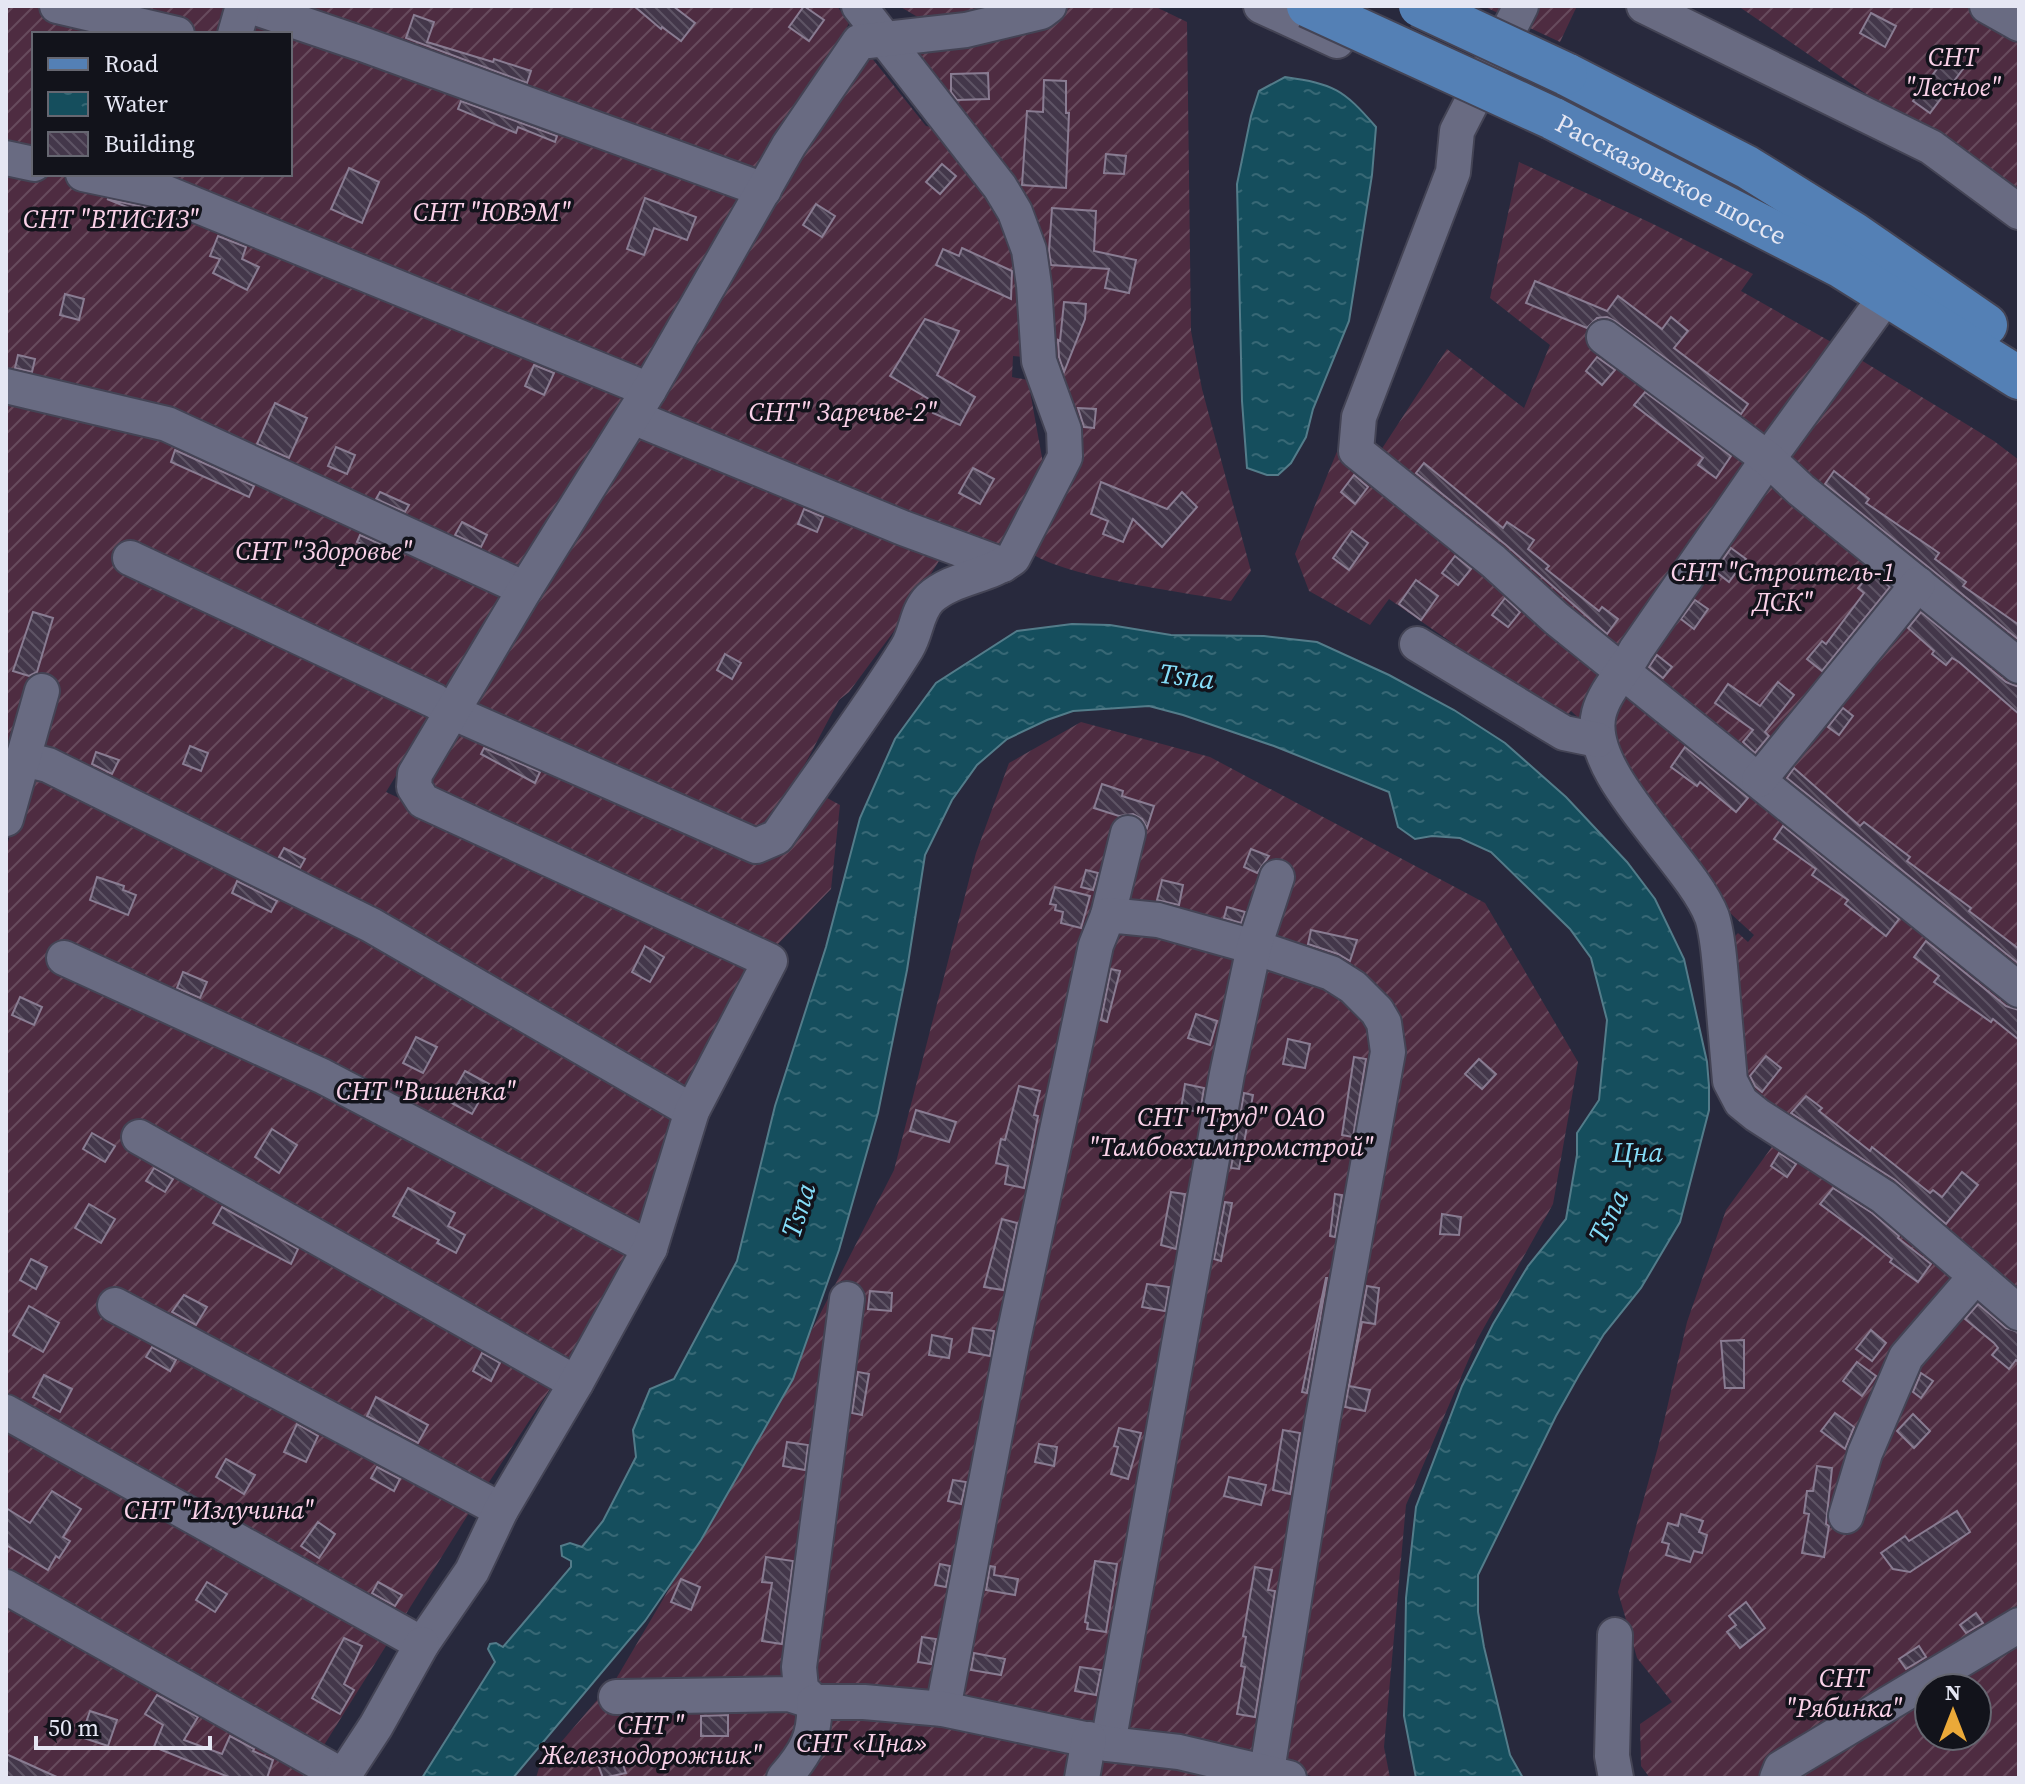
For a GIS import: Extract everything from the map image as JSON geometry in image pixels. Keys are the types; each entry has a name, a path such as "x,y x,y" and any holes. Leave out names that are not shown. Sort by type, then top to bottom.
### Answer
{"main road":[{"name":"Рассказовское шоссе","path":"1308,6 1552,118 1721,203 1840,266 2019,378"},
{"name":"Рассказовское шоссе","path":"1420,6 1566,74 1747,167 1853,233 2019,349"}],"street":[{"path":"57,6 168,32"},
{"path":"236,32 243,6"},
{"path":"250,6 764,190"},
{"path":"130,558 435,701 452,712 756,846 777,837 909,644 923,606 941,590 1011,556 1065,457 1064,430 1039,361 1029,250 1015,212 1000,187 859,6"},
{"path":"6,1587 343,1777 422,1644 472,1571 501,1510 576,1383 650,1248 692,1111 770,961 423,801 414,787 415,774 525,589 641,404 789,145 859,42 966,30 1041,12 1049,6"},
{"path":"1261,6 1470,103"},
{"path":"1521,6 1457,131 1453,172 1359,417 1356,451 1493,561 1557,619 2019,990"},
{"path":"1644,6 1931,147 2019,212"},
{"path":"1987,6 2019,24"},
{"path":"6,158 32,164"},
{"path":"92,176 159,190 641,404 903,528 1011,556"},
{"path":"1887,295 1768,459 1607,694 1597,720 1598,740 1628,797 1699,894 1712,918 1730,1081 1734,1093 1757,1115 1884,1197 2019,1313"},
{"path":"1604,337 1768,459 1801,490 2019,666"},
{"path":"6,386 167,424 525,589"},
{"path":"1759,780 1918,584"},
{"path":"1417,644 1564,733 1598,740"},
{"path":"6,819 42,691"},
{"path":"24,759 48,765 371,925 692,1111"},
{"path":"943,1709 1030,1260 1096,945 1108,915 1128,833"},
{"path":"1082,1778 1098,1742 1227,1074 1254,947 1277,877"},
{"path":"616,1697 789,1694 814,1702 864,1702 943,1709 1098,1742 1179,1752 1279,1775 1322,1423 1388,1052 1384,1023 1377,1011 1353,987 1331,973 1158,920 1108,915"},
{"path":"64,958 322,1076 650,1248"},
{"path":"139,1137 576,1383"},
{"path":"1846,1516 1865,1453 1906,1357 1976,1276"},
{"path":"784,1778 801,1758 816,1726 814,1702 801,1689 799,1667 847,1299"},
{"path":"115,1305 501,1510"},
{"path":"6,1412 422,1644"},
{"path":"1779,1773 2019,1625"},
{"path":"1615,1635 1612,1756 1616,1778"}],"green space":[{"path":"6,6 837,6 849,23 847,27 926,126 938,128 914,52 934,15 921,19 899,6 1154,6 1187,22 1191,331 1202,389 1251,571 1231,601 1064,568 1025,549 1069,477 1050,360 1013,356 1012,377 1028,380 1045,474 999,555 944,553 900,623 849,692 839,700 796,781 840,805 831,889 777,945 431,801 423,778 747,193 386,792 736,955 748,964 750,976 693,1128 630,1252 554,1383 311,1766 318,1778 6,1778 6,850 26,772 6,786"},
{"path":"1483,6 1577,6 1560,42"},
{"name":"СНТ \"Лесное\"","path":"1738,6 2019,6 2019,199"},
{"name":"СНТ \"Строитель-1 ДСК\"","path":"1519,162 1753,274 1741,291 1833,343 1994,441 2019,460 2019,1778 1650,1778 1641,1766 1640,1724 1672,1702 1637,1658 1618,1592 1658,1447 1687,1322 1726,1210 1790,1122 1742,1084 1724,947 1738,933 1748,942 1754,935 1729,912 1615,752 1571,711 1563,720 1389,599 1370,625 1309,591 1295,554 1338,449 1366,473 1447,349 1524,408 1550,345 1490,298"},
{"name":"СНТ \"Труд\" ОАО \"Тамбовхимпромстрой\"","path":"1081,722 1210,757 1485,903 1578,1062 1553,1204 1477,1340 1406,1505 1384,1747 1390,1778 1318,1778 1251,1758 613,1684 744,1462 894,1170 976,853 1009,763"},
{"path":"598,1699 839,1706 1263,1778 536,1778 539,1768"}],"water":[{"path":"1285,77 1315,82 1336,90 1355,104 1376,127 1372,175 1349,321 1313,409 1306,437 1291,463 1278,475 1267,475 1247,468 1242,401 1237,184 1259,91"},
{"name":"Цна","path":"1072,624 1110,625 1171,635 1264,636 1317,642 1389,675 1454,710 1505,743 1566,797 1627,862 1655,899 1684,959 1707,1062 1709,1110 1680,1222 1641,1288 1604,1334 1579,1375 1478,1575 1478,1612 1484,1647 1510,1755 1523,1778 1416,1778 1404,1716 1406,1598 1416,1507 1462,1386 1493,1324 1528,1266 1566,1219 1577,1155 1577,1133 1599,1100 1607,1020 1591,958 1570,929 1491,852 1460,838 1432,836 1415,839 1398,827 1389,792 1274,746 1149,706 1073,711 1007,739 977,765 952,800 925,855 907,970 878,1113 839,1250 793,1379 701,1540 645,1621 513,1778 422,1778 495,1662 488,1649 490,1644 503,1647 571,1567 571,1561 562,1556 561,1546 570,1543 582,1547 603,1521 636,1457 633,1430 650,1389 674,1379 737,1261 775,1106 826,947 860,818 895,739 936,683 1017,631"}],"building":[{"path":"634,6 673,6 695,23 681,41"},
{"path":"804,6 824,20 809,41 789,27"},
{"path":"1871,13 1896,26 1885,47 1860,33"},
{"path":"414,15 434,22 427,42 531,71 527,83 406,38"},
{"path":"1949,53 1966,65 1930,113 1913,101"},
{"path":"988,73 989,99 957,100 951,92 951,74"},
{"path":"1044,80 1066,81 1066,113 1069,113 1066,188 1022,185 1027,111 1043,112"},
{"path":"461,101 557,136 555,142 518,127 516,133 458,109"},
{"path":"1106,154 1126,156 1124,174 1104,173"},
{"path":"942,164 956,176 940,194 926,182"},
{"path":"349,168 379,182 362,223 331,209"},
{"path":"645,198 696,217 687,240 654,228 644,255 627,249"},
{"path":"107,199 153,209 177,219 174,226"},
{"path":"816,204 835,216 822,237 803,225"},
{"path":"1052,208 1096,211 1094,251 1136,260 1129,293 1105,288 1109,269 1051,265"},
{"path":"218,236 246,247 242,259 259,267 247,290 213,273 220,259 210,256"},
{"path":"962,248 1012,271 1011,299 936,265 943,249 959,256"},
{"path":"1535,281 1607,311 1618,296 1662,329 1671,317 1688,331 1674,348 1748,404 1741,414 1607,317 1597,318 1587,328 1526,303"},
{"path":"65,294 84,299 79,320 60,315"},
{"path":"1064,302 1086,304 1085,319 1064,372 1058,340"},
{"path":"925,319 959,331 937,375 975,397 960,425 933,413 937,404 890,376"},
{"path":"18,355 35,359 32,372 15,368"},
{"path":"1597,357 1615,370 1602,385 1586,371"},
{"path":"534,365 554,373 544,395 525,386"},
{"path":"1645,392 1731,456 1716,478 1698,465 1703,458 1634,405"},
{"path":"275,403 307,418 289,458 257,444"},
{"path":"1078,408 1096,409 1094,428 1084,427"},
{"path":"336,447 355,455 347,474 328,466"},
{"path":"175,450 254,486 249,497 171,462"},
{"path":"1424,463 1503,528 1507,522 1534,540 1528,549 1549,566 1546,569 1599,611 1602,607 1618,619 1607,634 1506,545 1416,473"},
{"path":"973,468 994,479 980,504 959,493"},
{"path":"1834,471 1869,499 1866,503 1939,553 1935,559 1966,582 1963,586 2019,625 2019,640 1825,484"},
{"path":"1354,475 1368,487 1355,504 1341,492"},
{"path":"1101,482 1167,509 1182,492 1197,507 1162,547 1133,519 1123,542 1103,534 1108,521 1091,514"},
{"path":"380,492 409,505 405,512 376,499"},
{"path":"804,509 823,517 817,532 798,524"},
{"path":"462,522 487,535 481,547 455,535"},
{"path":"1352,531 1368,543 1349,570 1333,558"},
{"path":"360,535 387,547 384,554 357,542"},
{"path":"1731,548 1746,559 1729,582 1715,571"},
{"path":"1455,556 1471,569 1458,585 1442,573"},
{"path":"1871,572 1890,587 1822,671 1807,659 1822,641 1826,644 1864,593 1858,588"},
{"path":"1416,580 1438,596 1421,620 1399,604"},
{"path":"1505,598 1520,612 1508,627 1492,615"},
{"path":"1695,600 1708,609 1694,629 1681,619"},
{"path":"33,612 53,618 37,672 29,676 13,671"},
{"path":"1921,612 2006,682 2019,687 2019,714 1959,662 1952,658 1946,665 1932,654 1934,651 1908,628"},
{"path":"725,654 741,663 732,679 717,670"},
{"path":"1657,655 1672,667 1663,678 1649,667"},
{"path":"1778,682 1794,695 1765,732 1769,736 1755,753 1743,742 1753,730 1715,703 1728,684 1760,706"},
{"path":"1843,708 1853,716 1839,735 1828,727"},
{"path":"190,746 208,753 201,771 183,764"},
{"path":"1685,747 1748,798 1736,812 1700,782 1697,786 1671,767"},
{"path":"484,748 540,772 535,783 481,754"},
{"path":"96,752 119,760 112,774 92,764"},
{"path":"1794,768 1860,826 1864,822 1910,857 1907,861 1971,908 1969,911 2019,949 2019,964 1787,778"},
{"path":"1102,784 1123,791 1122,796 1154,806 1147,828 1142,819 1133,814 1119,816 1094,808"},
{"path":"1783,826 1899,919 1886,936 1845,904 1848,900 1812,875 1816,869 1774,839"},
{"path":"284,848 305,859 300,868 279,857"},
{"path":"1251,849 1269,856 1257,873 1244,867"},
{"path":"1086,870 1098,873 1093,890 1081,887"},
{"path":"97,877 124,886 123,890 136,895 128,915 90,900"},
{"path":"1162,880 1183,885 1179,905 1157,900"},
{"path":"237,881 277,901 271,912 232,893"},
{"path":"1055,887 1090,896 1081,928 1061,923 1063,912 1055,910 1056,905 1050,904"},
{"path":"1227,907 1245,912 1241,923 1224,918"},
{"path":"1311,930 1357,940 1350,961 1308,944"},
{"path":"1926,941 2006,1006 2019,1010 2019,1040 1993,1019 1991,1022 1934,982 1939,976 1914,957"},
{"path":"645,946 664,957 650,982 632,972"},
{"path":"1111,969 1120,971 1107,1022 1101,1020"},
{"path":"183,972 207,982 200,998 177,988"},
{"path":"20,997 42,1007 34,1025 12,1015"},
{"path":"1196,1014 1217,1021 1210,1045 1188,1038"},
{"path":"416,1037 437,1047 423,1073 403,1063"},
{"path":"1288,1039 1310,1044 1305,1068 1283,1064"},
{"path":"1766,1056 1781,1068 1762,1092 1750,1076"},
{"path":"1354,1057 1366,1059 1353,1137 1342,1135"},
{"path":"1479,1059 1496,1074 1482,1089 1465,1074"},
{"path":"465,1071 489,1084 472,1114 448,1101"},
{"path":"1185,1084 1204,1088 1200,1112 1181,1109"},
{"path":"1019,1086 1040,1091 1024,1188 1005,1184 1008,1166 996,1163"},
{"path":"1244,1093 1253,1095 1239,1169 1231,1168"},
{"path":"1806,1096 1822,1108 1819,1111 1870,1151 1872,1147 1930,1193 1933,1190 1942,1197 1962,1172 1978,1185 1946,1224 1895,1180 1791,1113"},
{"path":"916,1110 956,1122 949,1142 910,1131"},
{"path":"272,1129 297,1145 279,1173 255,1157"},
{"path":"92,1133 115,1146 105,1162 83,1149"},
{"path":"1779,1153 1796,1164 1787,1177 1771,1166"},
{"path":"154,1168 173,1179 165,1192 146,1181"},
{"path":"408,1188 455,1213 448,1226 465,1235 456,1253 437,1243 439,1240 393,1216"},
{"path":"1833,1188 1872,1213 1931,1264 1918,1282 1820,1204"},
{"path":"1171,1192 1185,1194 1176,1249 1161,1245"},
{"path":"1335,1194 1342,1195 1335,1237 1330,1236"},
{"path":"1225,1202 1232,1203 1221,1261 1214,1259"},
{"path":"89,1204 115,1219 101,1243 75,1228"},
{"path":"222,1207 298,1249 291,1264 213,1223"},
{"path":"1442,1214 1461,1217 1459,1235 1440,1234"},
{"path":"1002,1219 1017,1223 1003,1290 984,1287"},
{"path":"31,1259 47,1267 36,1289 20,1280"},
{"path":"1327,1278 1307,1393 1302,1392"},
{"path":"1147,1284 1169,1287 1165,1311 1142,1307"},
{"path":"1367,1286 1379,1288 1375,1324 1362,1322 1349,1386 1370,1390 1365,1411 1345,1407"},
{"path":"870,1291 892,1293 891,1311 868,1309"},
{"path":"184,1295 207,1307 196,1325 172,1312"},
{"path":"1978,1304 2006,1328 2019,1332 2019,1363 2016,1360 2009,1369 1992,1355 1998,1348 1994,1343 1965,1319"},
{"path":"29,1306 59,1323 43,1352 13,1335"},
{"path":"973,1328 994,1331 990,1356 969,1352"},
{"path":"1871,1330 1886,1343 1872,1361 1856,1349"},
{"path":"932,1335 952,1339 949,1358 929,1355"},
{"path":"1744,1340 1744,1388 1725,1388 1721,1341"},
{"path":"152,1347 176,1360 170,1371 146,1357"},
{"path":"482,1353 500,1363 491,1381 473,1371"},
{"path":"1857,1362 1876,1376 1862,1396 1843,1381"},
{"path":"858,1372 869,1374 862,1415 852,1413"},
{"path":"1921,1373 1933,1381 1921,1398 1913,1392"},
{"path":"44,1375 72,1389 60,1412 33,1397"},
{"path":"376,1397 428,1425 418,1443 367,1416"},
{"path":"1835,1413 1854,1427 1845,1449 1821,1431"},
{"path":"1913,1414 1930,1431 1914,1448 1897,1431"},
{"path":"297,1424 318,1436 306,1462 284,1452"},
{"path":"1119,1428 1141,1433 1128,1479 1111,1474"},
{"path":"1283,1430 1300,1433 1290,1494 1273,1490"},
{"path":"787,1442 808,1445 805,1470 783,1466"},
{"path":"1039,1444 1057,1447 1054,1466 1035,1462"},
{"path":"226,1459 255,1475 244,1494 216,1477"},
{"path":"1817,1466 1832,1468 1824,1557 1802,1553 1809,1514 1804,1513 1807,1491 1813,1491"},
{"path":"377,1467 400,1479 394,1491 371,1478"},
{"path":"1229,1477 1266,1485 1261,1505 1224,1496"},
{"path":"953,1480 966,1482 961,1504 948,1501"},
{"path":"52,1491 81,1509 63,1537 70,1541 48,1570 6,1545 6,1508 30,1523"},
{"path":"1957,1511 1970,1532 1910,1572 1893,1569 1881,1553 1905,1536 1909,1541"},
{"path":"1681,1514 1703,1521 1699,1532 1707,1535 1702,1553 1694,1551 1690,1562 1666,1555 1669,1544 1662,1542 1668,1523 1678,1526"},
{"path":"318,1522 335,1534 319,1558 301,1546"},
{"path":"766,1557 793,1561 782,1644 762,1641 772,1583 762,1582"},
{"path":"1095,1561 1117,1564 1106,1632 1087,1629 1088,1623 1085,1622"},
{"path":"940,1564 950,1566 946,1587 935,1585"},
{"path":"990,1566 995,1567 994,1575 1018,1579 1015,1595 986,1590"},
{"path":"1255,1567 1272,1570 1268,1590 1275,1591 1255,1717 1237,1714 1245,1667 1241,1666 1246,1637 1243,1636"},
{"path":"681,1579 700,1587 691,1610 671,1602"},
{"path":"207,1582 227,1594 215,1612 196,1600"},
{"path":"378,1582 402,1595 395,1606 372,1593"},
{"path":"1746,1602 1765,1628 1740,1648 1727,1632 1736,1625 1729,1616"},
{"path":"1976,1613 1983,1623 1966,1633 1960,1625"},
{"path":"922,1637 936,1639 931,1664 918,1662"},
{"path":"344,1638 362,1646 344,1684 354,1690 340,1714 312,1698"},
{"path":"1919,1646 1926,1657 1906,1669 1899,1659"},
{"path":"974,1653 1005,1659 1001,1675 971,1670"},
{"path":"1080,1667 1101,1670 1096,1695 1075,1691"},
{"path":"157,1695 198,1717 184,1740 222,1754 230,1736 273,1760 267,1778 231,1778 154,1747 163,1725 145,1714"},
{"path":"90,1711 117,1720 108,1746 81,1737"},
{"path":"728,1715 728,1736 701,1736 701,1716"},
{"path":"618,1751 626,1773 603,1778 596,1759"},
{"path":"6,1754 59,1778 6,1778"}],"park label":[{"name":"СНТ \"ЮВЭМ\"","path":"492,212"},
{"name":"СНТ \"ВТИСИЗ\"","path":"111,219"},
{"name":"СНТ\" Заречье-2\"","path":"843,412"},
{"name":"СНТ \"Здоровье\"","path":"324,551"},
{"name":"СНТ \"Вишенка\"","path":"426,1091"},
{"name":"СНТ \"Излучина\"","path":"219,1510"},
{"name":"СНТ \"Рябинка\"","path":"1844,1693"},
{"name":"СНТ \" Железнодорожник\"","path":"651,1740"},
{"name":"СНТ «Цна»","path":"862,1743"}],"water label":[{"name":"Tsna","path":"1187,676"},
{"name":"Tsna","path":"798,1210"},
{"name":"Tsna","path":"1608,1216"}]}
